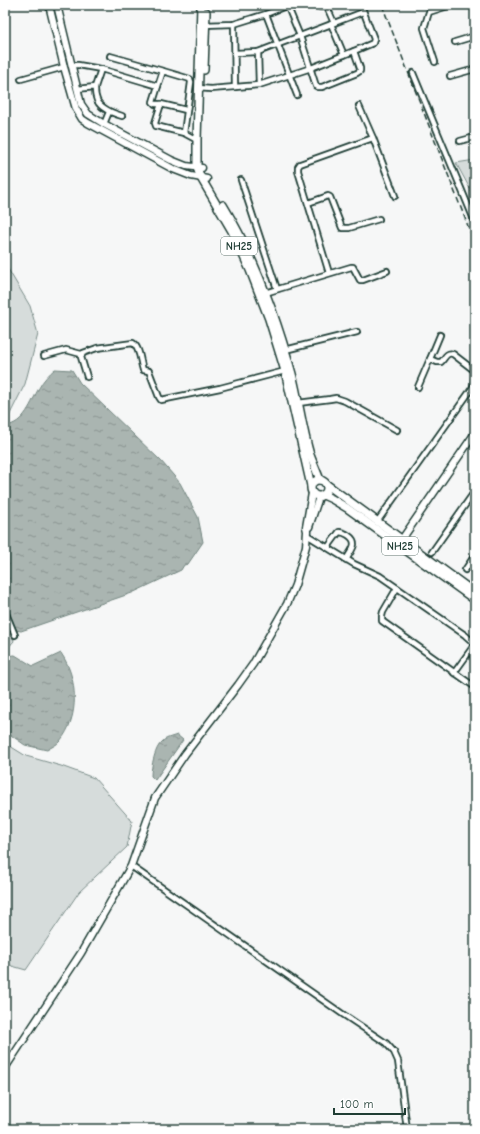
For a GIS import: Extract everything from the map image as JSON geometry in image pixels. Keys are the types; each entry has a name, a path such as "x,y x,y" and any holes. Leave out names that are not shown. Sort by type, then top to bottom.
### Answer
{"main road":[{"name":"NH25","path":"201,5 203,25"},
{"name":"NH25","path":"200,168 203,25 206,5"},
{"name":"NH25","path":"201,88 196,140 200,168 204,179 232,231 250,270 269,319 285,371 316,493 340,503 475,593"},
{"name":"NH25","path":"204,179 239,234 276,321 292,376 310,455 323,482 377,522 400,543 475,600"},
{"path":"316,481 323,482 327,488 326,492 316,493 313,483 316,481"}],"street":[{"path":"49,5 76,109 82,118 88,123 173,169 204,179"},
{"path":"57,5 81,104 88,114 171,160 186,166 200,168"},
{"path":"203,25 234,24 266,14 287,5 300,36 316,86 318,87 322,87 360,71 354,51"},
{"path":"317,5 320,7 327,6 344,55"},
{"path":"201,88 259,85 311,68 374,42 361,5"},
{"path":"435,62 424,28 429,12 451,5"},
{"path":"235,52 258,52 363,12"},
{"path":"266,14 297,95"},
{"path":"234,24 235,87"},
{"path":"455,42 475,36"},
{"path":"258,52 259,85"},
{"path":"110,56 190,79 184,133"},
{"path":"71,65 101,69 158,86"},
{"path":"21,79 64,67"},
{"path":"101,69 95,87 96,99 109,112 122,116"},
{"path":"450,76 475,69"},
{"path":"163,71 153,102 154,104 161,104 186,110"},
{"path":"413,73 475,222"},
{"path":"77,89 95,87"},
{"path":"161,104 155,123 156,126 184,133 196,140"},
{"path":"359,106 395,196"},
{"path":"104,124 109,112"},
{"path":"460,142 475,137"},
{"path":"328,273 298,167 300,164 373,138"},
{"path":"241,180 277,289"},
{"path":"308,203 328,196 342,228 349,228 379,219"},
{"path":"265,293 351,267 353,267 359,279 363,280 388,271"},
{"path":"285,350 357,332"},
{"path":"418,387 440,335"},
{"path":"44,356 66,350 81,354 97,348 133,343 138,348 143,370 149,371 161,400 220,388 285,371"},
{"path":"81,354 87,377"},
{"path":"430,359 441,362 447,354 453,354 475,371"},
{"path":"377,522 474,387 475,376"},
{"path":"298,403 336,398 345,401 397,430"},
{"path":"400,543 475,433"},
{"path":"432,552 475,491"},
{"path":"5,1068 81,953 131,866 156,798 185,754 253,664 287,604 295,585 306,546 307,533 310,527 316,493"},
{"path":"328,547 339,532 344,532 354,540 354,544 346,560"},
{"path":"307,533 346,560 380,576 465,635 475,644 454,673"},
{"path":"466,570 475,556"},
{"path":"397,588 383,612 382,621 475,687"},
{"path":"5,611 15,635"},
{"path":"131,866 344,1015 386,1042 394,1052 398,1061 407,1129"}],"shaded area":[{"path":"475,160 475,198 456,163"},
{"path":"5,264 30,306 38,334 25,384 7,420 5,420"},
{"path":"5,620 14,641 5,651"},
{"path":"5,743 26,756 61,766 94,778 132,821 127,847 79,892 26,970 5,964"}],"water":[{"path":"55,369 72,370 80,383 161,461 180,483 198,517 203,542 188,564 184,565 181,570 132,593 21,631 15,630 5,605 5,426 18,421 22,417 30,406 42,382"},
{"path":"61,653 71,674 73,686 74,709 71,721 60,741 47,750 25,745 5,731 5,656 15,655 33,666"},
{"path":"177,735 183,740 155,780 151,776 151,772 157,748 165,740"}],"railway":[{"path":"382,5 475,244"}]}
